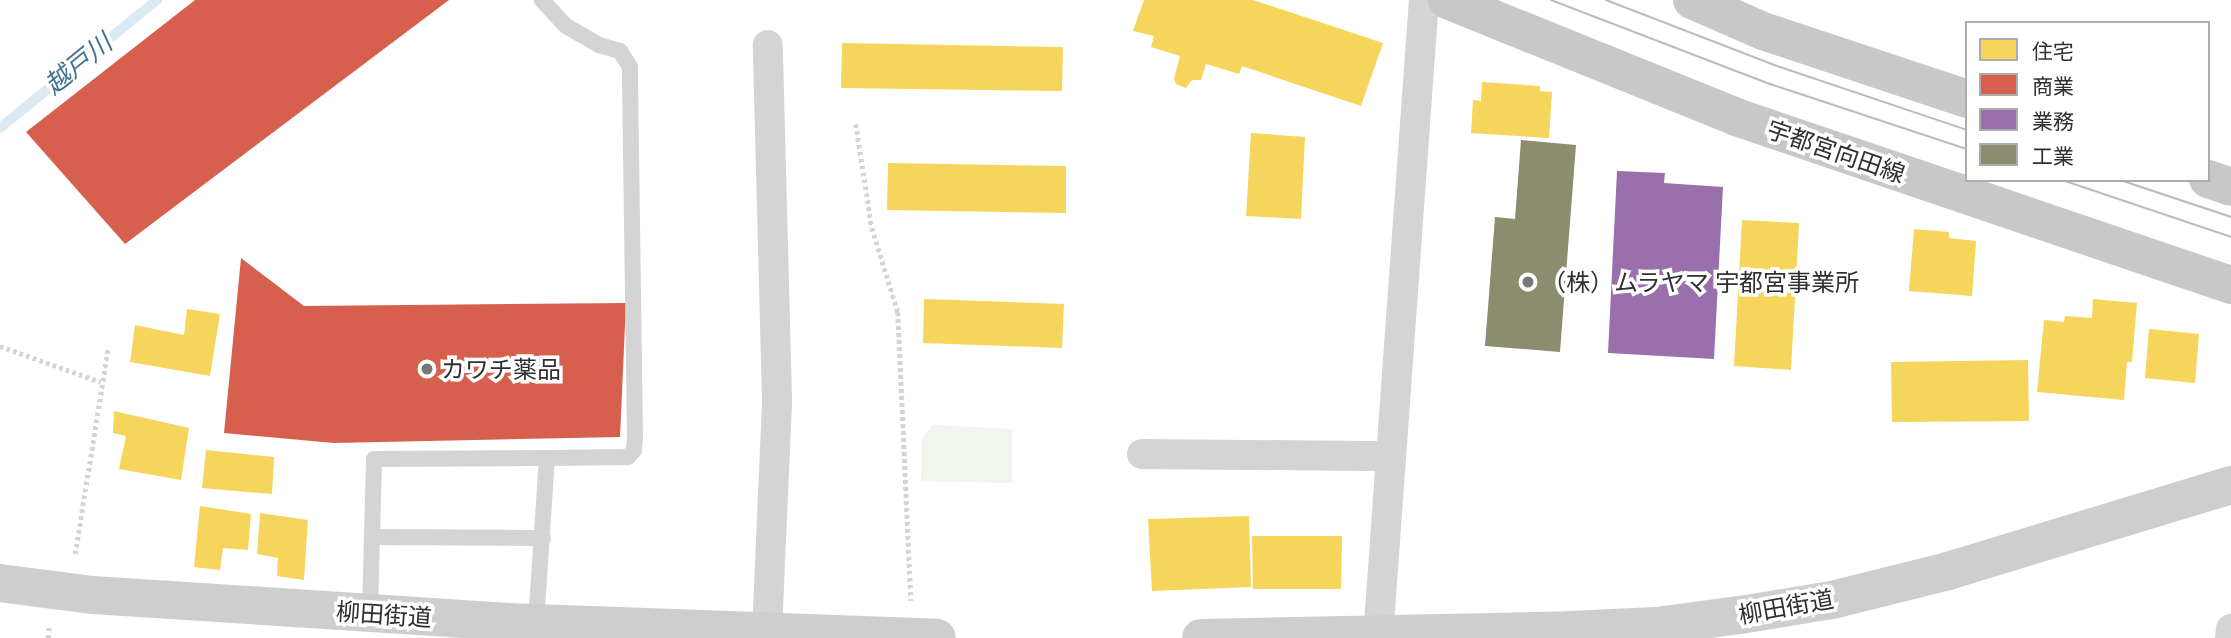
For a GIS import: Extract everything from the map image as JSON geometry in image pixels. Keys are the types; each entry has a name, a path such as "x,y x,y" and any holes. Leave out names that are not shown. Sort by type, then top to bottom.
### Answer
{"main road":[{"name":"宇都宮向田線","path":"1447,0 1736,117 2231,285"},
{"path":"1692,0 1763,31 1965,98"},
{"path":"2210,180 2231,187"}],"street":[{"path":"1378,637 1424,0"},
{"path":"767,632 777,399 768,45"},
{"path":"1142,454 1391,456"},
{"name":"柳田街道","path":"1201,638 1528,635 1656,626 1832,600 1948,570 2231,485"},
{"name":"柳田街道","path":"0,583 70,593 370,613 535,631 767,632 925,638"},
{"path":"2230,638 2231,629"}],"lane":[{"path":"370,613 374,458 628,457 634,450 630,67 620,51 599,45 565,24 542,0"},
{"path":"535,631 547,458"},
{"path":"373,537 542,538"}],"path":[{"path":"856,124 872,228 898,312 925,638"},
{"path":"0,346 101,382"},
{"path":"70,593 108,347"}],"shaded area":[{"path":"933,425 1012,429 1012,483 921,481 922,439"}],"building: 住宅":[{"path":"1144,0 1253,0 1383,43 1361,106 1242,66 1239,74 1206,64 1201,80 1192,80 1186,88 1176,84 1174,79 1180,56 1151,47 1154,36 1133,31"},
{"path":"842,43 1063,47 1062,91 841,88"},
{"path":"1482,82 1540,86 1540,91 1552,92 1549,138 1471,133 1473,100 1481,101"},
{"path":"1251,133 1305,137 1301,219 1246,216"},
{"path":"888,163 1066,166 1066,213 887,210"},
{"path":"1742,220 1799,223 1791,370 1734,366"},
{"path":"1914,229 1949,232 1949,238 1976,241 1972,296 1909,291"},
{"path":"924,299 1064,304 1062,348 923,343"},
{"path":"2093,299 2137,303 2132,362 2127,362 2124,400 2037,392 2044,320 2064,322 2065,316 2092,318"},
{"path":"187,309 220,314 210,376 130,362 135,325 184,335"},
{"path":"2149,329 2199,334 2195,383 2145,378"},
{"path":"2028,360 2029,421 1892,422 1891,362"},
{"path":"114,411 189,428 181,480 119,469 126,436 113,433"},
{"path":"206,450 274,457 272,494 202,488"},
{"path":"200,506 251,514 248,550 223,548 220,570 194,567"},
{"path":"260,513 308,520 304,580 277,576 278,558 257,554"},
{"path":"1249,516 1251,587 1152,591 1148,519"},
{"path":"1252,536 1342,536 1341,589 1253,589"}],"building: 商業":[{"path":"195,0 449,0 125,244 26,132"},
{"name":"カワチ薬品","path":"241,258 304,306 626,303 620,437 334,443 224,433"}],"building: 業務":[{"path":"1617,171 1665,173 1664,183 1723,187 1714,359 1608,353"}],"building: 工業":[{"name":"（株）ムラヤマ 宇都宮事業所","path":"1521,140 1576,145 1560,352 1485,346 1495,217 1515,219"}],"waterway":[{"name":"越戸川","path":"0,128 157,0"}],"tram line":[{"path":"1551,0 1770,84 1965,148"},
{"path":"1606,0 1780,67 1965,129"},
{"path":"2068,182 2231,237"},
{"path":"2126,182 2231,217"}],"place":[{"name":"（株）ムラヤマ 宇都宮事業所","path":"1528,282"},
{"name":"カワチ薬品","path":"427,369"}]}
